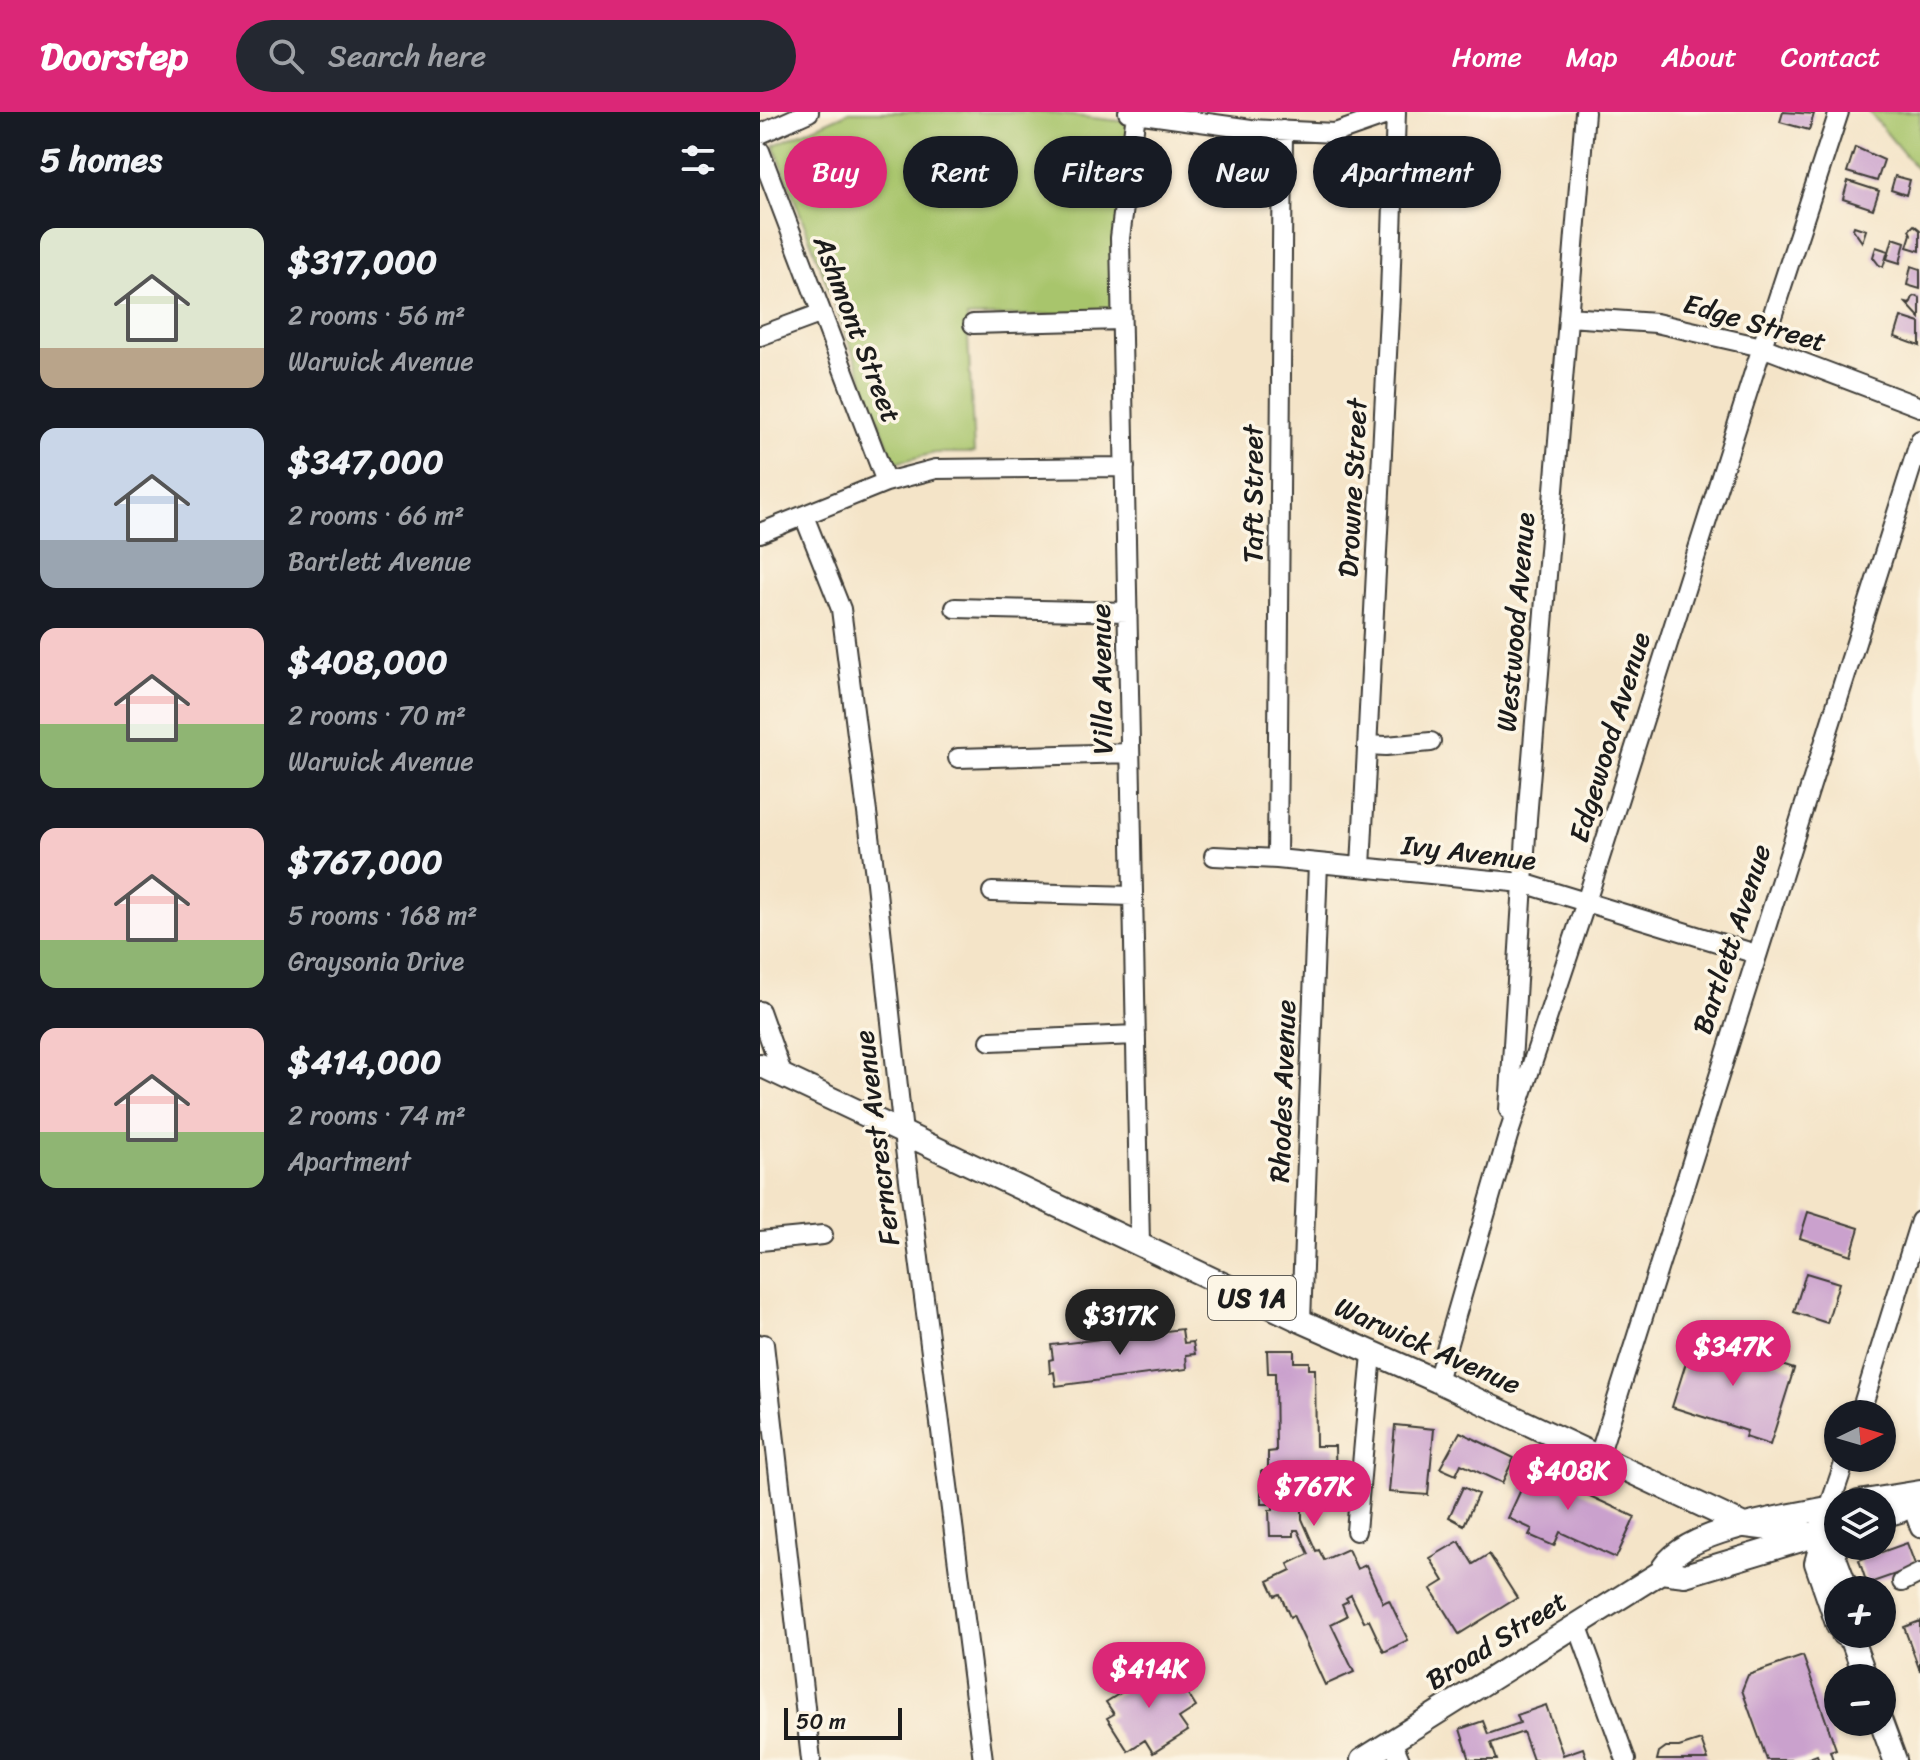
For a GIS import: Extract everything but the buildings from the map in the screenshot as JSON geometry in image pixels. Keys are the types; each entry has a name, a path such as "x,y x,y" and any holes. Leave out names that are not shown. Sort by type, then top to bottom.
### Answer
{"main road":[{"name":"Warwick Avenue","path":"760,1065 1301,1321 1437,1381 1746,1526"},
{"path":"1896,1501 1917,1500"},
{"path":"1896,1510 1917,1500"},
{"name":"Broad Street","path":"1362,1760 1396,1750 1577,1624 1661,1572 1670,1558 1684,1547 1746,1526 1824,1525"},
{"name":"Broad Street","path":"1661,1572 1673,1576 1685,1575 1824,1527"},
{"path":"1824,1540 1816,1563 1824,1581"},
{"path":"1886,1736 1895,1760"}],"street":[{"path":"760,134 809,112"},
{"path":"1132,113 1206,117 1283,130 1335,133 1395,112"},
{"name":"Drowne Street","path":"1361,867 1390,295 1395,112"},
{"name":"Westwood Avenue","path":"1508,1136 1523,883 1585,112"},
{"name":"Edgewood Avenue","path":"1437,1381 1508,1136 1839,112"},
{"name":"Villa Avenue","path":"1132,113 1120,238 1140,1245"},
{"name":"Taft Street","path":"1277,859 1283,130"},
{"name":"Ashmont Street","path":"760,151 886,482"},
{"path":"760,336 822,313"},
{"name":"Edge Street","path":"1568,317 1656,323 1762,347 1920,407"},
{"path":"973,324 1121,320"},
{"name":"Bartlett Avenue","path":"1599,1456 1920,440"},
{"path":"760,533 886,482 936,469 1125,467"},
{"name":"Ferncrest Avenue","path":"804,516 841,609 876,883 903,1133 983,1760"},
{"path":"955,608 1128,612"},
{"path":"1367,745 1431,742"},
{"path":"958,758 1130,753"},
{"name":"Ivy Avenue","path":"1214,856 1277,859 1523,883 1756,954"},
{"name":"Rhodes Avenue","path":"1301,1321 1318,863"},
{"path":"992,892 1133,896"},
{"path":"760,1011 783,1076"},
{"path":"990,1041 1136,1035"},
{"path":"1864,1400 1920,1221"},
{"path":"760,1241 823,1235"},
{"path":"764,1344 811,1760"},
{"path":"1356,1531 1372,1354"},
{"path":"1917,1500 1920,1528"},
{"path":"1902,1582 1920,1573"},
{"path":"1577,1624 1626,1760"}],"green space":[{"path":"849,112 1037,112 1129,122 1128,136 1034,136 1034,208 1123,208 1116,313 967,317 974,453 935,453 895,463 798,208 887,208 887,136 794,136"},
{"path":"1869,112 1920,112 1920,173"},
{"path":"784,141 784,171 774,145"}]}
